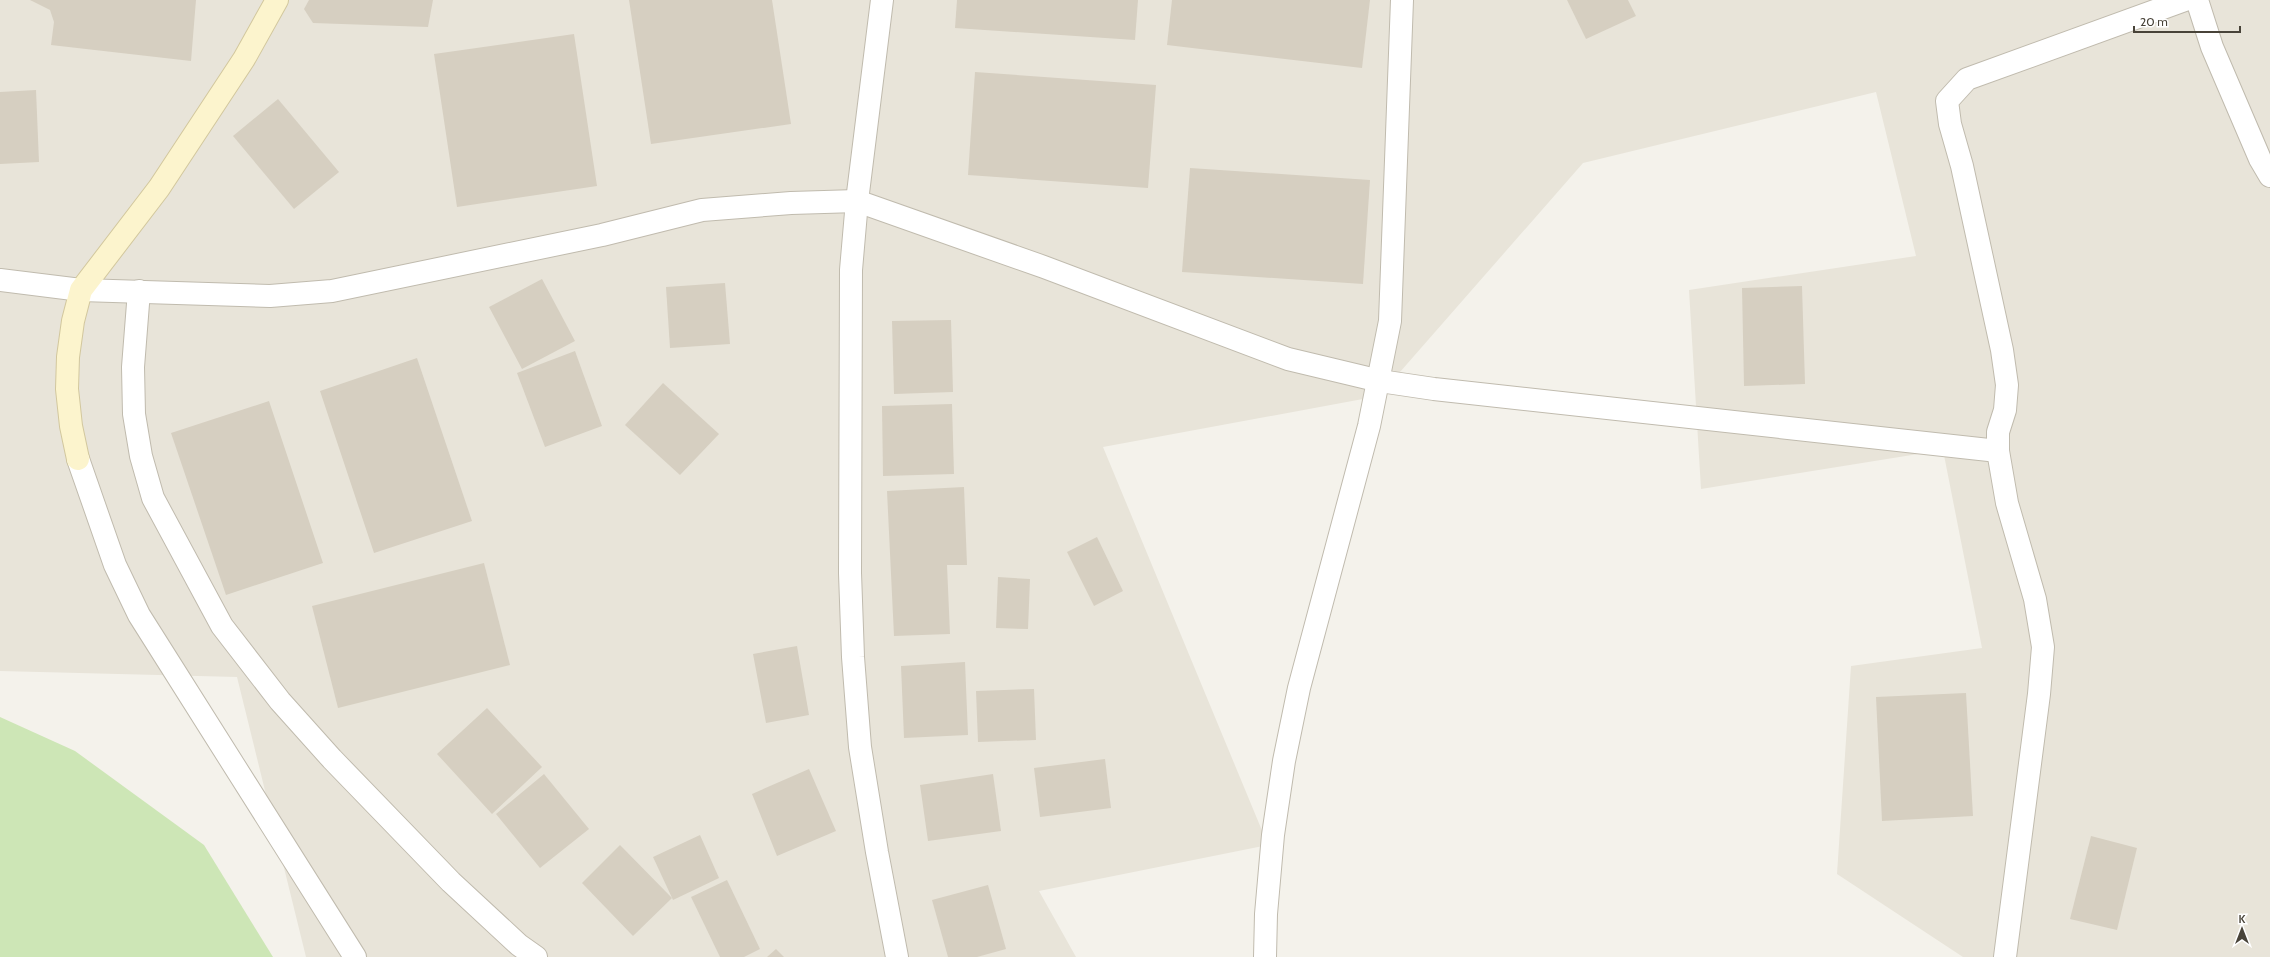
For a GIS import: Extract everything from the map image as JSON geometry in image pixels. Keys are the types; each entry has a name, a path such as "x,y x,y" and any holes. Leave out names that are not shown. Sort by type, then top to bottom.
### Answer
{"main road":[{"path":"78,459 71,426 67,389 68,357 73,321 82,290 159,188 244,59 277,0"}],"street":[{"path":"882,0 857,201 851,270 850,573 853,657 860,747 877,852 897,957"},
{"path":"1265,957 1266,914 1273,835 1284,761 1299,688 1380,381 1390,321 1402,0"},
{"path":"2005,957 2039,694 2043,647 2035,599 2007,504 1998,451 1998,432 2005,410 2007,385 2002,350 1962,166 1950,124 1947,101 1967,80 2185,0"},
{"path":"2197,0 2212,47 2260,159 2270,176"},
{"path":"0,280 82,290 139,292 270,296 332,291 602,235 702,210 791,203 857,201 1044,267 1288,359 1380,381 1998,451"},
{"path":"139,292 133,367 134,414 141,456 153,498 222,626 280,701 332,759 450,882 519,945 536,957"},
{"path":"78,459 114,564 139,615 355,957"}],"shaded area":[{"path":"0,0 2270,0 2270,957 1963,957 1837,874 1851,666 1982,648 1943,450 1701,489 1689,290 1916,256 1876,92 1583,163 1379,396 1103,447 1268,845 1039,891 1076,957 306,957 237,677 0,671"}],"green space":[{"path":"0,717 75,751 204,845 273,957 0,957"}],"building":[{"path":"30,0 196,0 191,61 51,45 54,22 50,10"},
{"path":"309,0 433,0 428,27 313,23 304,9"},
{"path":"629,0 772,0 791,124 651,144"},
{"path":"957,0 1138,0 1135,40 955,28"},
{"path":"1172,0 1370,0 1362,68 1167,45"},
{"path":"1567,0 1628,0 1636,16 1586,39"},
{"path":"574,34 597,186 457,207 434,54"},
{"path":"975,72 1156,85 1148,188 968,175"},
{"path":"36,90 39,162 0,164 0,92"},
{"path":"278,99 339,172 294,209 233,136"},
{"path":"1190,168 1370,180 1363,284 1182,272"},
{"path":"542,279 575,341 522,369 489,307"},
{"path":"725,283 730,344 670,348 666,287"},
{"path":"1802,286 1805,384 1744,386 1742,288"},
{"path":"951,320 953,392 894,394 892,321"},
{"path":"575,351 602,426 545,447 517,373"},
{"path":"417,358 472,521 374,553 320,391"},
{"path":"663,383 719,434 680,475 625,425"},
{"path":"269,401 323,563 226,595 171,433"},
{"path":"952,404 954,474 883,476 882,406"},
{"path":"964,487 967,565 947,565 950,634 894,636 887,491"},
{"path":"1097,537 1123,591 1094,606 1067,552"},
{"path":"484,563 510,665 338,708 312,606"},
{"path":"998,577 1030,579 1028,629 996,628"},
{"path":"797,646 809,715 766,723 753,654"},
{"path":"965,662 968,735 904,738 901,666"},
{"path":"1034,689 1036,740 978,742 976,691"},
{"path":"1966,693 1973,816 1882,821 1876,697"},
{"path":"487,708 542,767 492,814 437,754"},
{"path":"1105,759 1111,808 1040,817 1034,768"},
{"path":"809,769 836,831 777,856 752,794"},
{"path":"544,774 589,829 540,868 496,814"},
{"path":"993,774 1001,831 928,841 920,785"},
{"path":"700,835 719,878 673,900 653,857"},
{"path":"2091,836 2137,848 2117,930 2070,919"},
{"path":"620,845 672,898 633,936 582,883"},
{"path":"727,880 760,949 744,957 720,957 691,897"},
{"path":"988,885 1006,949 977,957 948,957 932,900"},
{"path":"776,949 784,957 767,957"}]}
